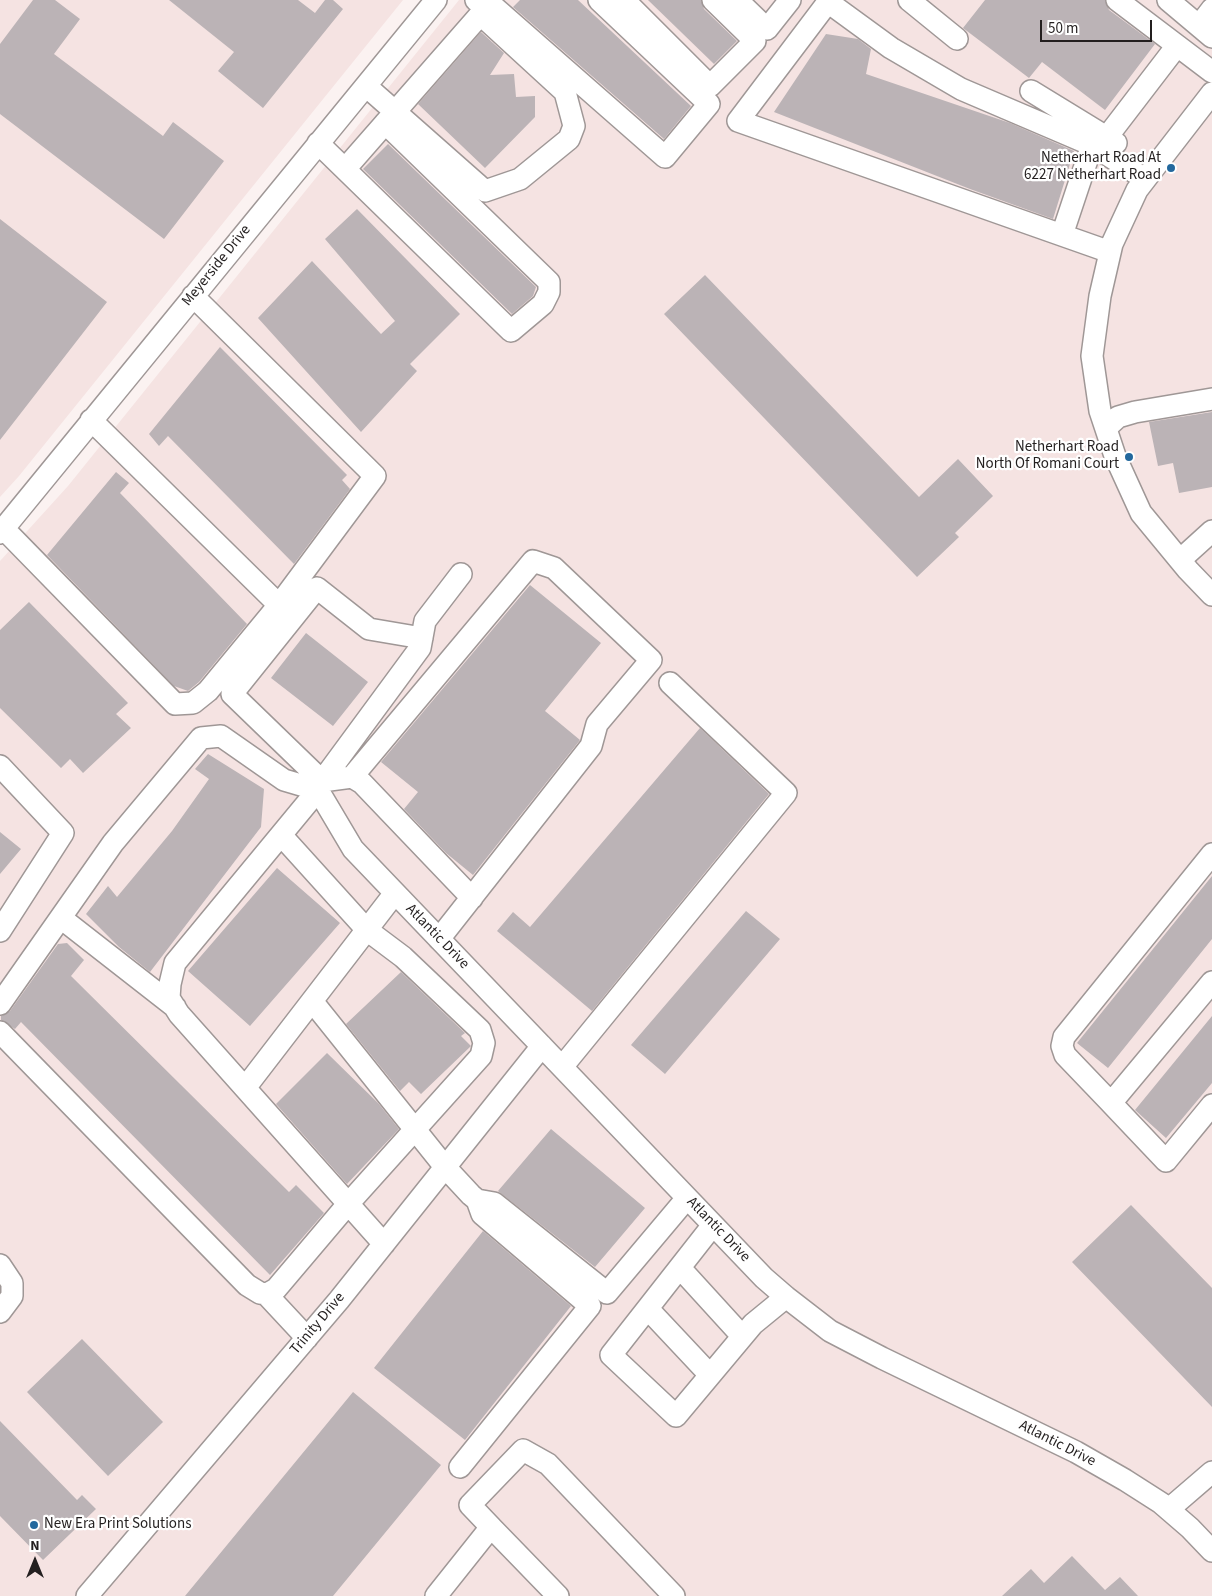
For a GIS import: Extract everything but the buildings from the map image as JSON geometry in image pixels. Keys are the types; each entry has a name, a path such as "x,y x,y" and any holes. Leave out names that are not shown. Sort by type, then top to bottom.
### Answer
{"street":[{"name":"Meyerside Drive","path":"2,531 436,0"},
{"path":"480,5 494,7 665,157 709,104 599,0"},
{"path":"624,0 710,86 755,41 713,0"},
{"path":"737,0 767,29 790,0"},
{"path":"909,0 956,39"},
{"path":"1117,0 1176,47 1212,72"},
{"path":"1168,0 1205,31 1212,8"},
{"path":"1100,141 961,89 892,48 828,2 738,121 1110,252"},
{"path":"389,117 484,191 520,179 569,139 574,126 565,92 480,5"},
{"path":"345,169 480,5"},
{"path":"1062,236 1100,141 1176,47"},
{"path":"318,143 511,331 543,304 549,292 549,282 389,117 366,86"},
{"path":"1032,91 1100,141 1150,173"},
{"path":"1210,100 1137,190 1110,252 1100,296 1092,356 1100,411 1115,456 1141,513 1212,595"},
{"path":"2,531 175,704 193,703 208,691 278,605 376,476 193,296"},
{"path":"1106,428 1118,418 1134,412 1212,399"},
{"path":"91,420 278,605"},
{"path":"1180,560 1212,531"},
{"path":"0,1004 113,843 201,738 221,736 284,780 320,786 352,777 533,561 554,568 651,660 597,724 591,746 438,939"},
{"path":"175,1007 170,998 176,963 320,786 420,648 424,621 460,574"},
{"name":"Atlantic Drive","path":"422,638 368,629 317,588 232,694 320,786 354,849 764,1278 830,1331 1076,1452 1125,1480 1169,1509 1212,1551"},
{"path":"562,1067 786,792 670,683"},
{"path":"0,766 63,833 0,931"},
{"path":"352,777 362,782 472,898"},
{"path":"0,1032 248,1284 260,1293 266,1294 276,1289 348,1204 481,1056 484,1043 480,1030 403,956 367,930 281,835"},
{"path":"1212,854 1064,1037 1062,1046 1065,1056 1166,1161 1212,1105"},
{"path":"245,1088 395,893"},
{"path":"61,918 175,1007 384,1244"},
{"path":"1111,1102 1212,982"},
{"path":"312,1001 445,1167 477,1200 482,1214 590,1306 460,1467"},
{"name":"Trinity Drive","path":"87,1596 384,1244 542,1046"},
{"path":"477,1200 494,1203 607,1293 687,1198"},
{"path":"713,1225 611,1355 676,1416 753,1324 786,1297"},
{"path":"0,1265 12,1283 12,1296 0,1312"},
{"path":"680,1268 742,1336"},
{"path":"266,1294 306,1338"},
{"path":"648,1309 710,1375"},
{"path":"558,1596 470,1505 523,1450 548,1464 674,1596"},
{"path":"1169,1509 1212,1472"},
{"path":"436,1596 491,1527"}],"shaded area":[{"path":"0,0 403,0 19,476 0,497"},
{"path":"459,0 1212,0 1212,1596 0,1596 0,561 68,486"}],"place":[{"name":"Netherhart Road At 6227 Netherhart Road","path":"1171,168"},
{"name":"Netherhart Road North Of Romani Court","path":"1129,457"},
{"name":"New Era Print Solutions","path":"34,1525"}]}
